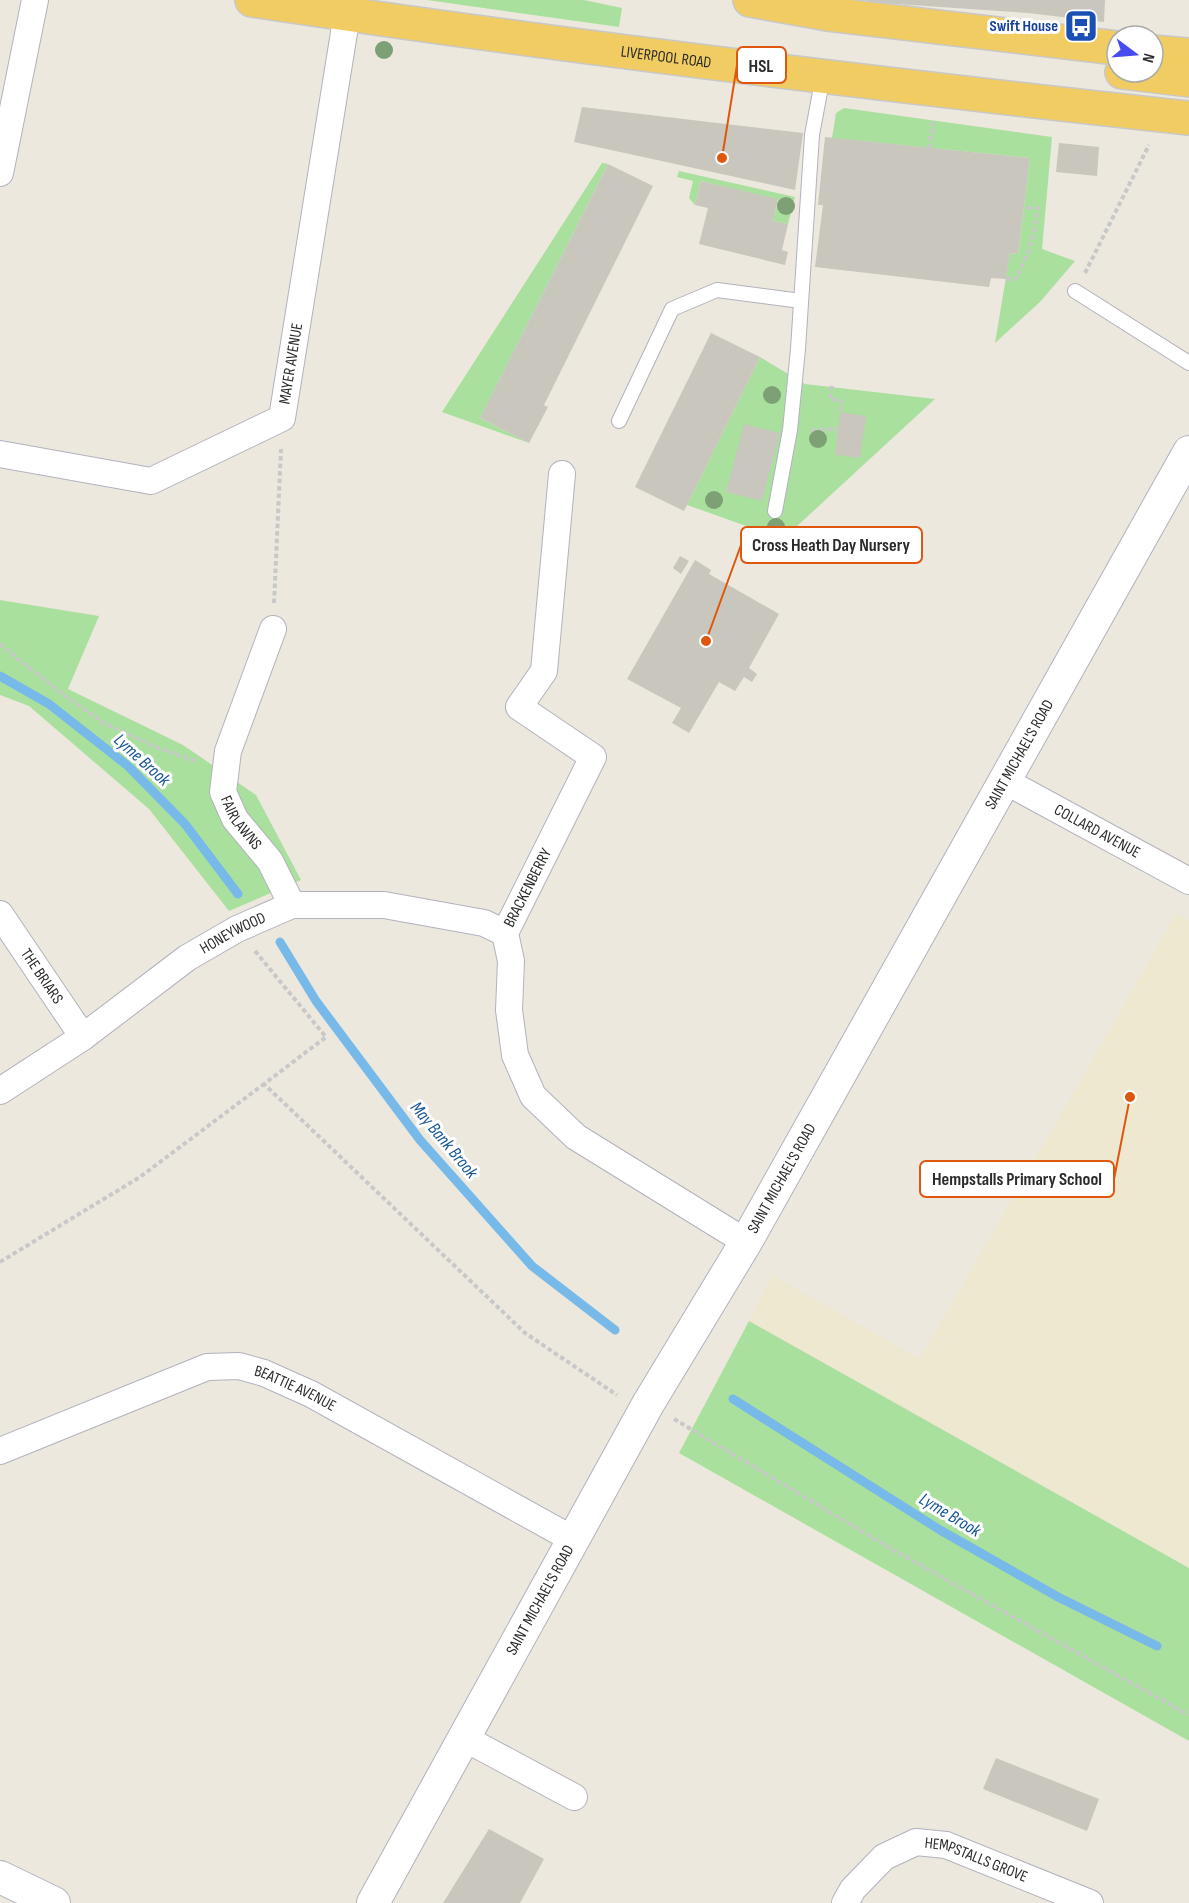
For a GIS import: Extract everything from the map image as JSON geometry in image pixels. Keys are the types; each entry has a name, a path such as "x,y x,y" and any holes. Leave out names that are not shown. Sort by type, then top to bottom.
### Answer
{"highway":[{"name":"LIVERPOOL ROAD","path":"252,0 511,38 1177,116"},
{"path":"750,0 828,14 1006,37 1105,47"},
{"path":"1006,37 1105,67"},
{"path":"1165,53 1189,55"},
{"path":"1165,77 1189,80"}],"street":[{"path":"0,173 35,0"},
{"name":"MAYER AVENUE","path":"0,454 151,481 282,418 347,14"},
{"name":"SAINT MICHAEL'S ROAD","path":"373,1903 645,1408 746,1242 1189,452"},
{"name":"BRACKENBERRY","path":"562,474 544,671 519,707 593,757 505,933 511,961 509,1010 515,1055 533,1096 576,1137 746,1242"},
{"name":"FAIRLAWNS","path":"273,629 228,751 223,792 235,819 270,861 292,905"},
{"name":"COLLARD AVENUE","path":"1005,781 1189,881"},
{"name":"HONEYWOOD","path":"0,1091 83,1037 188,958 237,929 292,905 384,905 484,923 505,933"},
{"name":"THE BRIARS","path":"0,914 83,1037"},
{"name":"BEATTIE AVENUE","path":"0,1451 207,1367 239,1366 264,1372 311,1394 574,1540"},
{"path":"464,1738 574,1797"},
{"name":"HEMPSTALLS GROVE","path":"845,1903 853,1889 884,1857 916,1842 946,1845 1090,1903"},
{"path":"0,1877 54,1903"}],"lane":[{"path":"775,511 790,430 812,135 823,76"},
{"path":"619,421 672,309 717,290 801,301"},
{"path":"1075,291 1189,363"}],"path":[{"path":"1075,291 1118,210 1177,116"},
{"path":"929,148 933,121"},
{"path":"1006,279 1015,279 1028,256 1033,239 1038,208 1024,208"},
{"path":"832,386 830,399 841,401 840,412"},
{"path":"273,629 282,418"},
{"path":"0,644 60,692 104,723 156,747 190,758 214,771 223,792"},
{"path":"0,1262 140,1177 326,1037 237,929"},
{"path":"264,1084 525,1333 645,1408 1189,1715"}],"shaded area":[{"path":"1177,913 1189,920 1189,1568 749,1321 772,1275 920,1359"}],"green space":[{"path":"427,0 584,0 622,8 619,27"},
{"path":"844,108 1052,137 1042,249 1075,261 1040,302 995,343 1010,253 1018,254 1030,158 832,138 836,113"},
{"path":"602,163 608,164 480,418 529,443 442,412"},
{"path":"679,171 795,197 788,224 773,221 778,200 701,181 695,205 689,198 693,181 677,177"},
{"path":"760,357 805,384 935,399 783,539 687,505"},
{"path":"0,600 99,616 68,689 183,745 256,795 301,880 229,911 149,809 29,706 0,695"},
{"path":"749,1321 1189,1568 1189,1741 679,1453"}],"building":[{"path":"867,0 1105,0 1104,22 1028,13 867,2"},
{"path":"582,107 803,133 795,190 574,142"},
{"path":"825,137 1030,158 1018,254 1010,253 1006,279 991,278 989,287 815,267 823,205 818,205"},
{"path":"1059,143 1099,147 1097,176 1056,172"},
{"path":"608,164 653,186 544,405 548,407 529,443 480,418"},
{"path":"701,181 778,199 773,221 788,224 782,250 788,252 785,265 699,244 708,208 695,205"},
{"path":"711,333 760,357 684,511 635,487"},
{"path":"840,412 866,416 860,458 835,455"},
{"path":"744,424 780,433 762,501 726,492"},
{"path":"680,556 689,561 681,574 673,568"},
{"path":"695,560 711,570 709,574 779,614 749,668 757,674 752,682 744,677 735,691 719,682 689,733 672,723 681,708 627,679"},
{"path":"996,1758 1099,1799 1087,1831 983,1789"},
{"path":"489,1829 544,1859 520,1903 443,1903"}],"waterway":[{"name":"Lyme Brook","path":"0,676 49,704 128,766 185,824 238,894"},
{"name":"May Bank Brook","path":"280,942 316,1001 420,1140 532,1266 615,1330"},
{"name":"Lyme Brook","path":"733,1399 940,1530 1058,1597 1157,1646"}],"place":[{"name":"Swift House","path":"1081,26"},
{"name":"HSL","path":"722,158"},
{"name":"Cross Heath Day Nursery","path":"706,641"},
{"name":"Hempstalls Primary School","path":"1130,1097"}]}
